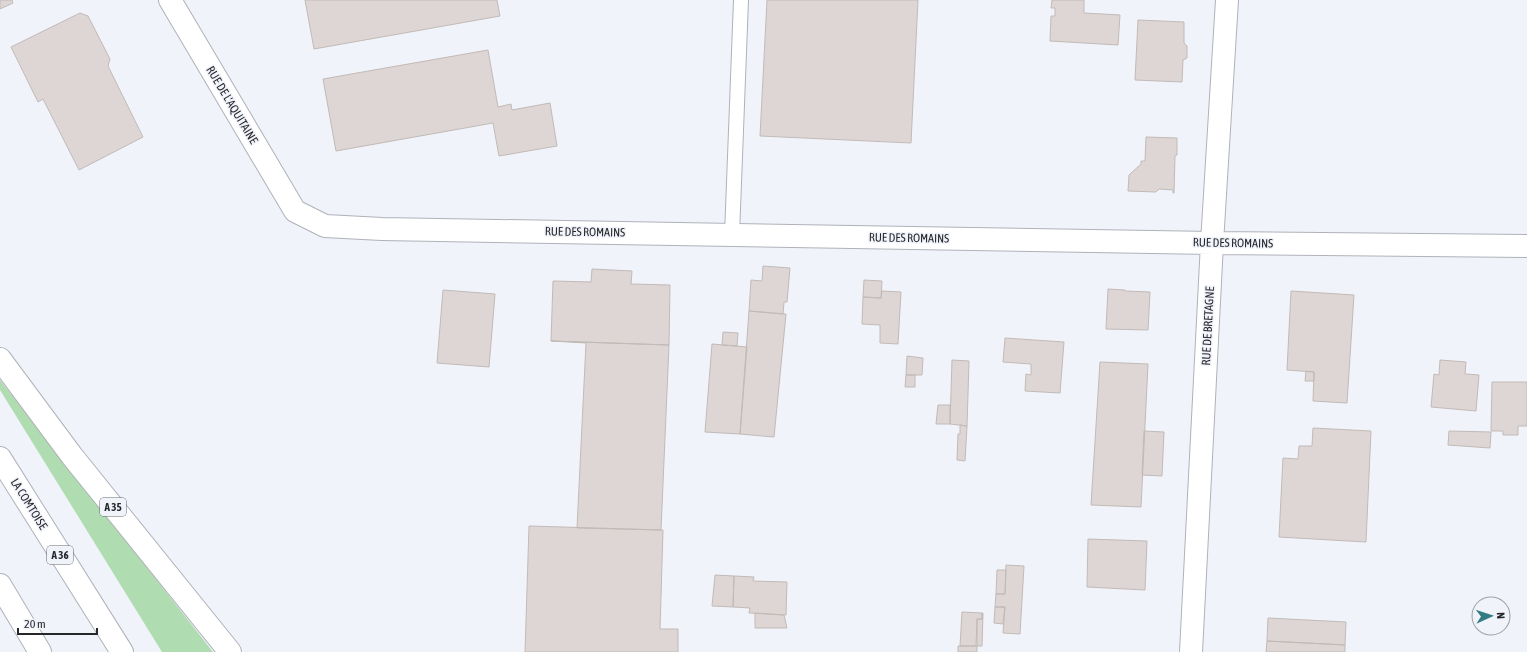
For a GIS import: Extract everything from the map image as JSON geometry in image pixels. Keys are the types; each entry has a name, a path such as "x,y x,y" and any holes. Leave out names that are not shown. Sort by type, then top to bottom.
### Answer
{"main road":[{"name":"RUE DE L'AQUITAINE","path":"170,0 295,211"},
{"name":"RUE DE BRETAGNE","path":"1191,652 1212,243 1227,0"},
{"name":"RUE DES ROMAINS","path":"295,211 325,226 390,229 1212,243 1527,246"},
{"name":"A 35","path":"0,359 72,456 230,652"},
{"name":"LA COMTOISE","path":"0,458 122,652"},
{"path":"0,585 40,652"}],"lane":[{"path":"732,235 741,0"}],"green space":[{"path":"0,380 213,652 162,652 0,390"}],"building":[{"path":"0,0 12,0 13,3 0,9"},
{"path":"305,0 497,0 500,16 314,49"},
{"path":"767,0 918,0 911,143 760,136"},
{"path":"1052,0 1084,0 1084,13 1120,15 1118,45 1050,41 1051,16 1055,16 1055,8 1051,8"},
{"path":"80,13 88,16 110,59 108,66 143,137 79,170 43,99 38,102 11,47"},
{"path":"1138,20 1184,22 1184,43 1187,46 1187,58 1183,60 1182,82 1135,80"},
{"path":"488,50 498,107 511,104 512,110 550,103 557,146 499,156 493,123 336,151 323,79"},
{"path":"1146,137 1177,138 1174,193 1173,190 1159,189 1156,192 1128,191 1129,175 1141,164 1141,161 1145,161"},
{"path":"763,266 790,268 787,302 784,302 783,314 749,311 751,280 762,281"},
{"path":"592,269 632,271 631,284 670,285 669,345 551,341 553,281 591,282"},
{"path":"864,280 882,281 881,298 863,297"},
{"path":"1108,289 1150,292 1148,330 1106,329"},
{"path":"443,290 495,294 489,367 437,363"},
{"path":"882,291 901,292 898,344 880,343 880,325 862,324 863,297 881,298"},
{"path":"1291,291 1354,295 1347,403 1313,401 1314,372 1287,370"},
{"path":"749,311 786,314 774,437 740,434"},
{"path":"723,332 738,333 737,346 722,345"},
{"path":"1005,338 1064,342 1060,393 1025,391 1026,374 1031,375 1031,364 1003,362"},
{"path":"551,341 669,345 661,530 577,528 586,343"},
{"path":"712,344 747,347 740,434 705,432"},
{"path":"907,356 923,358 922,375 906,375"},
{"path":"952,360 969,361 967,426 950,424"},
{"path":"1440,360 1466,362 1465,374 1479,375 1476,411 1431,407 1434,374 1439,375"},
{"path":"1100,362 1148,364 1141,507 1091,505"},
{"path":"1306,371 1314,372 1314,381 1305,381"},
{"path":"906,375 915,375 915,387 905,387"},
{"path":"1492,382 1527,382 1527,426 1518,426 1518,435 1503,435 1503,431 1491,431"},
{"path":"938,405 950,405 950,424 936,424"},
{"path":"960,425 967,426 965,461 957,460 958,434 960,434"},
{"path":"1313,428 1371,431 1366,542 1279,537 1283,458 1298,459 1299,446 1312,446"},
{"path":"1144,431 1164,432 1162,476 1142,475"},
{"path":"1449,431 1491,432 1490,448 1448,445"},
{"path":"529,526 663,530 660,629 678,629 678,652 525,652"},
{"path":"1088,539 1147,541 1145,590 1087,587"},
{"path":"1006,565 1024,566 1020,634 1003,633 1005,607 995,607 996,594 1005,594"},
{"path":"997,570 1006,570 1005,594 996,594"},
{"path":"715,575 734,576 733,607 712,606"},
{"path":"734,576 754,577 753,581 787,582 786,615 749,613 750,608 733,607"},
{"path":"995,607 1005,607 1003,624 994,623"},
{"path":"962,612 982,613 982,619 977,619 976,646 960,646"},
{"path":"755,613 784,615 787,628 755,628"},
{"path":"983,613 982,646 977,646 977,619 982,619"},
{"path":"1268,618 1346,622 1345,645 1267,641"},
{"path":"1267,641 1345,645 1345,652 1266,652"},
{"path":"958,646 977,646 977,652 958,652"}]}
